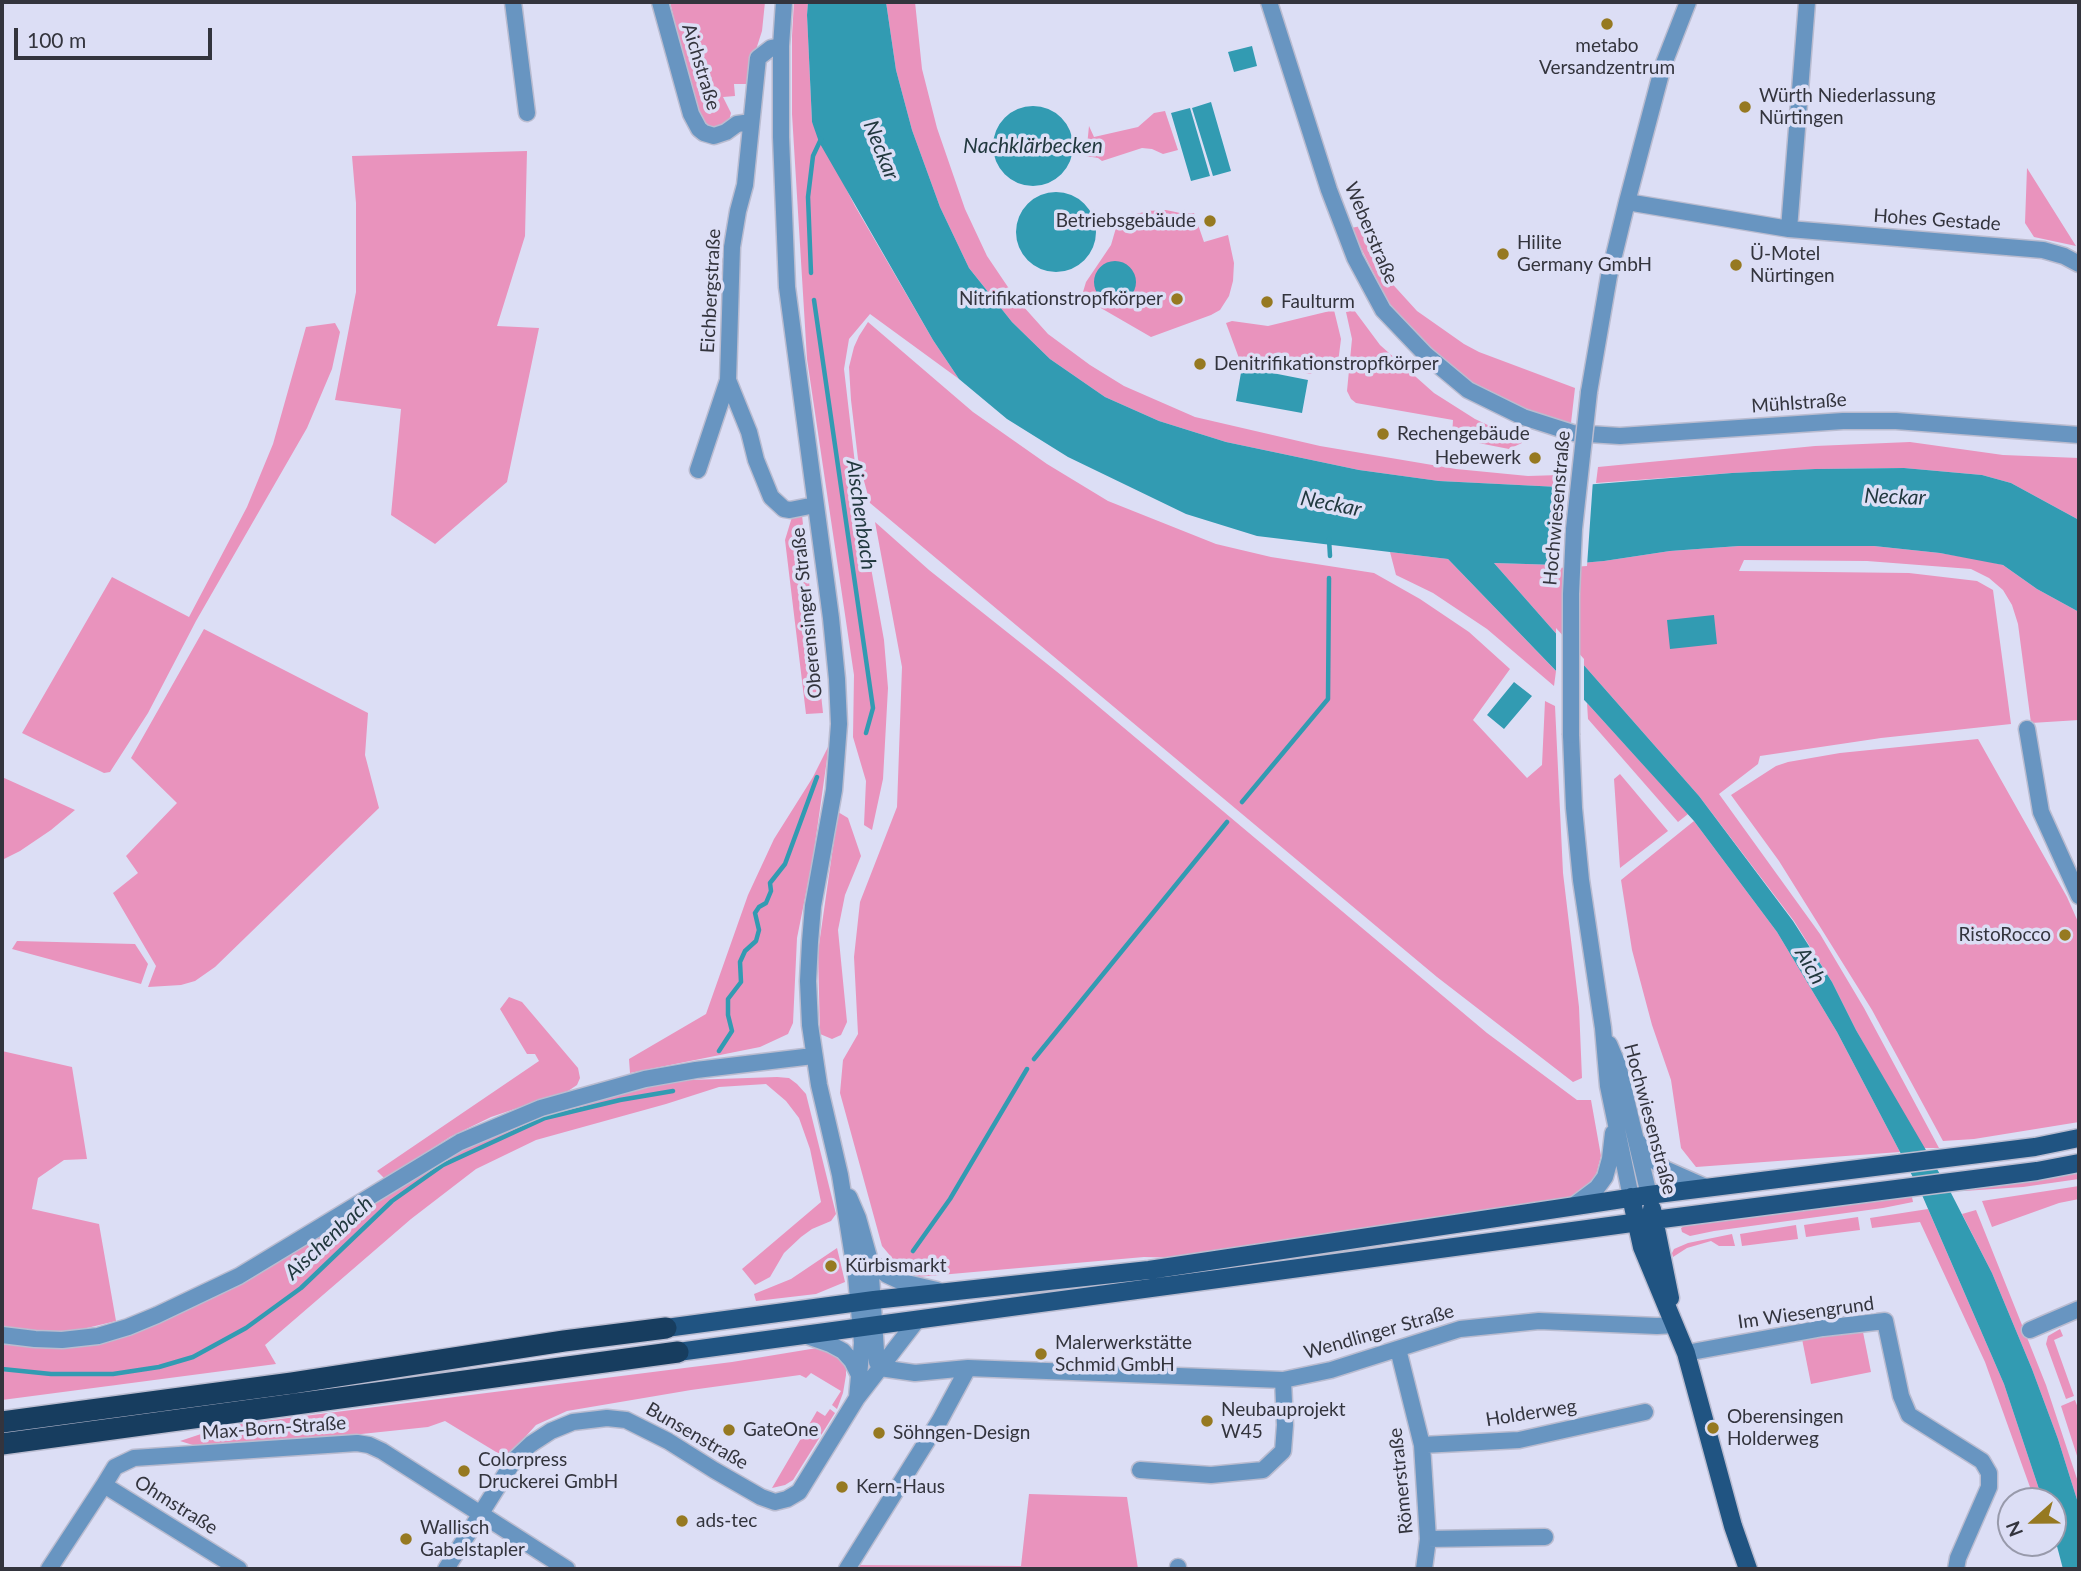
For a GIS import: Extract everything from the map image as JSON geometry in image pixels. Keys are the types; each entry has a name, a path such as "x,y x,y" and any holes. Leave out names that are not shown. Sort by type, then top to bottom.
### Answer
{"highway":[{"path":"2,1422 292,1383 564,1340 666,1328"},
{"path":"2,1444 678,1352"}],"main road":[{"path":"666,1328 867,1301 1191,1264 1640,1196 1982,1153 2079,1138"},
{"path":"678,1352 1645,1221 2037,1171 2079,1163"},
{"name":"Hochwiesenstraße","path":"1640,1196 1645,1221"},
{"path":"1645,1221 1668,1284 1674,1321 1686,1353 1733,1526 1748,1569"}],"street":[{"path":"513,2 527,113"},
{"name":"Aichstraße","path":"660,2 691,114 699,129 714,136 737,124 751,122"},
{"name":"Oberensinger Straße","path":"784,2 781,46 787,287 836,667 839,724 834,790 813,906 808,981 813,1056 867,1301"},
{"name":"Weberstraße","path":"1269,2 1329,190 1355,257 1383,310 1426,355 1468,390 1523,417"},
{"name":"Hochwiesenstraße","path":"1640,1196 1612,1109 1604,1028 1581,880 1571,735 1571,594 1588,392 1609,276 1663,66 1688,2"},
{"path":"1789,229 1807,2"},
{"name":"Eichbergstraße","path":"781,46 771,48 758,58 745,185 732,247 728,380 771,496 784,509 815,505"},
{"name":"Hohes Gestade","path":"1627,202 1789,229 2016,246 2043,250 2079,264"},
{"path":"698,470 728,380"},
{"name":"Mühlstraße","path":"1523,417 1573,433 1620,436 1843,421 1896,421 2079,435"},
{"path":"2027,729 2041,812 2079,896"},
{"name":"Hochwiesenstraße","path":"1604,1028 1618,1065 1637,1141 1640,1196"},
{"path":"2,1335 62,1340 98,1336 157,1315 239,1276 460,1142 541,1108 645,1079 695,1070 813,1056"},
{"path":"1573,1206 1597,1188 1608,1172 1613,1138 1612,1109"},
{"path":"1637,1141 1650,1157 1665,1169 1708,1188"},
{"name":"Oberensinger Straße","path":"840,1175 858,1219 870,1261 867,1301"},
{"path":"870,1261 887,1275 902,1282 946,1292"},
{"path":"867,1301 869,1327 880,1368"},
{"path":"2030,1330 2079,1309"},
{"name":"Bunsenstraße","path":"446,1569 515,1459 551,1431 573,1422 607,1418 626,1420 642,1426 761,1497 775,1502 787,1499 799,1492 857,1398 918,1320"},
{"name":"Wendlinger Straße","path":"880,1368 915,1373 968,1368 1283,1380 1331,1370 1460,1329 1539,1321 1657,1326 1674,1321"},
{"name":"Im Wiesengrund","path":"1686,1353 1824,1328 1885,1321 1901,1395 1909,1415 1982,1461 1989,1474 1989,1487 1958,1558 1956,1569"},
{"name":"Bunsenstraße","path":"857,1398 862,1352 869,1327"},
{"path":"804,1335 843,1351 859,1375"},
{"name":"Römerstraße","path":"1398,1349 1422,1445 1429,1539 1424,1569"},
{"path":"847,1569 940,1420 968,1368"},
{"path":"1140,1470 1211,1475 1264,1470 1283,1451 1283,1380"},
{"name":"Holderweg","path":"1422,1445 1519,1440 1645,1412"},
{"name":"Max-Born-Straße","path":"104,1485 115,1467 134,1458 357,1443 369,1445 567,1569"},
{"name":"Ohmstraße","path":"49,1569 104,1485 239,1569"},
{"path":"1429,1539 1545,1538"}],"shaded area":[{"path":"670,2 765,2 762,31 752,62 745,102 748,84 734,84 735,96 723,97 731,113 729,121 713,129 706,126 695,108"},
{"path":"794,2 808,2 812,122 855,206 933,340 959,379 870,314 849,339 844,369 860,507 884,640 888,688 883,779 872,830 864,825 866,781 853,737 854,675 807,359 792,114"},
{"path":"886,2 915,2 922,69 937,128 965,209 987,256 1014,296 1048,334 1090,365 1124,386 1195,417 1320,446 1456,469 1528,476 1560,475 1559,487 1439,481 1359,470 1226,442 1159,421 1105,397 1050,359 1012,322 969,268 940,207 912,130 896,70"},
{"path":"1165,111 1178,150 1163,154 1142,148 1102,161 1086,156 1089,126 1094,137 1138,127 1154,113"},
{"path":"527,151 525,236 497,326 539,328 507,482 435,544 391,515 401,409 335,400 356,292 356,203 352,156"},
{"path":"2027,168 2076,246 2034,237 2025,223"},
{"path":"1147,211 1194,213 1204,242 1228,235 1234,263 1233,281 1229,296 1220,310 1151,337 1087,300 1083,292 1086,282 1111,245 1118,221"},
{"path":"1361,226 1387,278 1417,311 1479,352 1575,388 1571,423 1524,410 1479,390 1430,351 1388,302 1351,228"},
{"path":"1334,310 1341,339 1337,371 1315,367 1311,374 1240,361 1226,323 1232,321 1268,326"},
{"path":"1354,310 1380,345 1434,393 1475,419 1524,442 1509,449 1458,439 1452,437 1453,420 1356,403 1347,391 1352,339 1346,312"},
{"path":"868,322 973,412 1047,464 1108,501 1216,544 1271,557 1374,573 1420,599 1469,632 1510,669 1473,720 1527,778 1542,765 1545,701 1555,706 1563,873 1579,1007 1582,1078 1573,1082 1437,977 870,503 858,459 849,367 854,347"},
{"path":"335,323 340,332 332,369 307,428 196,621 148,713 110,772 104,773 22,733 112,577 189,617 247,507 273,444 306,327"},
{"path":"1910,442 2003,455 2079,458 2079,520 2011,483 1982,475 1904,468 1732,473 1596,483 1598,467 1815,446"},
{"path":"802,515 823,713 806,714 785,540 792,517"},
{"path":"875,522 929,570 1061,675 1487,1033 1577,1100 1591,1100 1601,1156 1594,1183 1575,1196 1188,1258 1144,1257 917,1277 898,1265 882,1246 840,1093 843,1060 858,1034 854,957 860,902 897,807 902,667"},
{"path":"1739,546 1874,546 1983,560 2003,565 2037,589 2079,612 2079,720 2031,723 2018,624 2012,605 2003,590 1989,578 1971,569 1867,561 1744,560 1739,571 1909,573 1977,581 1993,590 2011,724 1881,738 1760,756 1758,764 1719,794 1820,934 1864,1008 1939,1148 1923,1148 1832,982 1794,921 1699,796 1494,563 1558,565 1670,551"},
{"path":"1390,552 1448,559 1556,671 1554,686 1487,629 1433,593 1396,575"},
{"path":"204,629 368,713 365,755 379,808 215,967 195,981 181,985 148,987 156,966 113,893 138,873 126,856 177,803 131,758"},
{"path":"1587,703 1688,814 1678,822 1588,719"},
{"path":"1978,739 2067,897 2079,924 2079,1122 1974,1139 1943,1141 1872,1010 1779,861 1731,795 1776,766 1788,762 1840,753"},
{"path":"829,745 813,858 797,938 793,1023 788,1034 760,1047 630,1073 629,1059 706,1014 748,895 774,839 813,777"},
{"path":"1620,774 1668,831 1620,868 1614,779"},
{"path":"2,777 75,810 51,830 2,860"},
{"path":"838,812 848,818 861,856 845,895 838,930 847,1022 841,1035 832,1039 820,1034 818,952"},
{"path":"1694,821 1777,932 1837,1032 1900,1152 1696,1167 1681,1148 1671,1080 1652,1025 1632,950 1621,880"},
{"path":"17,941 135,944 148,964 141,984 12,949"},
{"path":"509,997 522,1002 578,1068 580,1078 577,1085 568,1091 491,1117 450,1137 385,1179 377,1171 539,1061 535,1054 527,1054 500,1009"},
{"path":"2,1051 72,1067 87,1159 64,1160 38,1178 32,1209 99,1224 116,1321 66,1333 30,1333 2,1326"},
{"path":"789,1078 806,1094 836,1214 831,1221 801,1237 784,1253 770,1277 755,1285 742,1269 821,1202 810,1149 799,1118 786,1101 766,1084 719,1087 536,1140 476,1169 411,1219 265,1345 276,1364 2,1400 2,1342 51,1349 95,1344 143,1330 246,1279 381,1196 471,1145 525,1122 632,1090 689,1080"},
{"path":"2079,1170 2079,1179 2023,1187 1964,1191 1964,1187"},
{"path":"2079,1186 2079,1199 2059,1203 1992,1227 1982,1201"},
{"path":"1911,1192 1913,1202 1883,1208 1690,1236 1682,1232 1681,1228 1688,1224"},
{"path":"1928,1209 2004,1384 2038,1487 2030,1487 1985,1362 1920,1222 1872,1228 1870,1218"},
{"path":"1976,1210 2046,1385 2079,1485 2079,1506 2032,1369 1992,1273 1962,1214"},
{"path":"1858,1217 1860,1230 1806,1237 1804,1225"},
{"path":"1796,1225 1798,1239 1742,1246 1740,1234"},
{"path":"1732,1234 1735,1246 1719,1246 1711,1241 1687,1248 1673,1257 1674,1249 1688,1243"},
{"path":"837,1248 845,1282 816,1294 756,1301 754,1294 791,1279"},
{"path":"1862,1327 1871,1372 1811,1384 1802,1339"},
{"path":"2060,1329 2063,1336 2054,1340 2074,1396 2066,1399 2046,1344 2048,1336"},
{"path":"817,1348 838,1354 846,1365 843,1393 837,1409 832,1405 841,1391 811,1373 806,1378 800,1375 691,1390 567,1411 536,1425 506,1458 445,1421 428,1427 209,1450 180,1441 225,1426 732,1362"},
{"path":"2075,1400 2079,1411 2079,1462 2061,1406"},
{"path":"830,1409 835,1413 793,1480 772,1488 817,1411 825,1416"},
{"path":"1029,1494 1127,1497 1138,1569 852,1569 855,1565 1021,1566"}],"water":[{"path":"808,2 886,2 896,70 912,130 940,207 969,268 1012,322 1050,359 1105,397 1159,421 1226,442 1359,470 1439,481 1559,487 1732,473 1904,468 1982,475 2011,483 2079,520 2079,612 2037,589 2003,565 1940,553 1874,546 1739,546 1670,551 1558,565 1494,563 1699,796 1793,921 1832,982 1856,1030 1951,1193 1992,1273 2032,1369 2079,1506 2079,1569 2063,1569 2060,1557 2067,1557 2067,1487 2038,1487 2004,1384 1922,1195 1900,1152 1837,1032 1777,932 1694,821 1587,703 1448,559 1257,536 1186,514 1068,457 1007,419 959,379 933,340 819,142 812,122"},
{"path":"1252,46 1257,66 1234,72 1228,52"},
{"path":"1211,102 1231,171 1213,176 1192,108"},
{"name":"Nachklärbecken","path":"1033,106 1048,109 1061,118 1070,131 1073,146 1070,161 1061,174 1048,183 1033,186 1018,183 1005,174 996,161 993,146 996,131 1005,118 1018,109"},
{"path":"1190,108 1210,176 1191,181 1171,113"},
{"name":"Nachklärbecken","path":"1056,192 1071,195 1084,204 1093,217 1096,232 1093,247 1084,260 1071,269 1056,272 1041,269 1028,260 1019,247 1016,232 1019,217 1028,204 1041,195"},
{"path":"1115,261 1130,267 1136,282 1130,297 1115,303 1100,297 1094,282 1100,267"},
{"path":"1242,367 1308,380 1302,413 1236,401"},
{"path":"1714,615 1717,644 1670,649 1667,620"},
{"path":"1514,682 1532,696 1504,729 1487,715"}],"pier":[{"path":"1593,480 1587,566 1558,568 1564,483"},
{"path":"1556,628 1584,659 1584,706 1556,676"}],"waterway":[{"name":"Aischenbach","path":"811,273 808,197 813,156 821,139"},
{"name":"Aischenbach","path":"814,300 873,708 866,733"},
{"path":"1329,539 1330,556"},
{"path":"1242,802 1328,699 1329,578"},
{"name":"Aischenbach","path":"719,1051 732,1031 728,999 741,982 740,962 745,951 756,941 759,930 755,913 766,903 771,891 770,883 785,864 817,777"},
{"path":"1034,1059 1227,822"},
{"path":"913,1251 950,1199 1027,1069"},
{"name":"Aischenbach","path":"2,1369 51,1374 113,1374 159,1367 193,1357 246,1328 301,1288 392,1201 443,1165 545,1118 620,1100 673,1091"}],"place":[{"name":"metabo Versandzentrum","path":"1607,24"},
{"name":"Würth Niederlassung Nürtingen","path":"1745,107"},
{"name":"Betriebsgebäude","path":"1210,221"},
{"name":"Hilite Germany GmbH","path":"1503,254"},
{"name":"Ü-Motel Nürtingen","path":"1736,265"},
{"name":"Nitrifikationstropfkörper","path":"1177,299"},
{"name":"Faulturm","path":"1267,302"},
{"name":"Denitrifikationstropfkörper","path":"1200,364"},
{"name":"Rechengebäude","path":"1383,434"},
{"name":"Hebewerk","path":"1535,458"},
{"name":"RistoRocco","path":"2065,935"},
{"name":"Kürbismarkt","path":"831,1266"},
{"name":"Malerwerkstätte Schmid GmbH","path":"1041,1354"},
{"name":"Neubauprojekt W45","path":"1207,1421"},
{"name":"Oberensingen Holderweg","path":"1713,1428"},
{"name":"GateOne","path":"729,1430"},
{"name":"Söhngen-Design","path":"879,1433"},
{"name":"Colorpress Druckerei GmbH","path":"464,1471"},
{"name":"Kern-Haus","path":"842,1487"},
{"name":"ads-tec","path":"682,1521"},
{"name":"Wallisch Gabelstapler","path":"406,1539"}],"water label":[{"name":"Neckar","path":"881,150"},
{"name":"Neckar","path":"1895,497"},
{"name":"Neckar","path":"1331,504"},
{"name":"Aich","path":"1810,966"}]}
